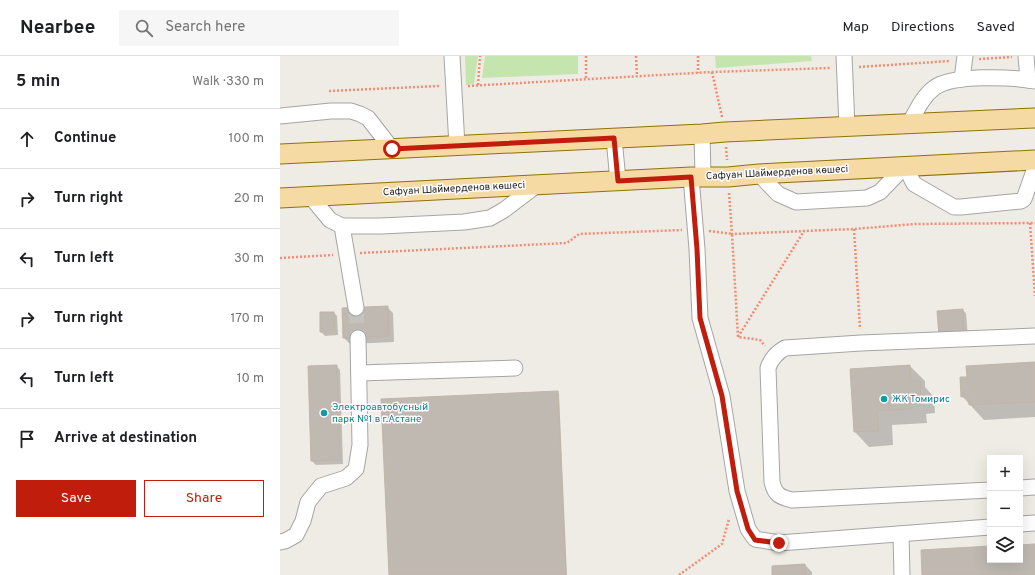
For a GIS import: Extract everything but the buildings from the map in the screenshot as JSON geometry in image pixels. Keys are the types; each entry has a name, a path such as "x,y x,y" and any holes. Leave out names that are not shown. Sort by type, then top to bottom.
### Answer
{"main road":[{"path":"280,154 1035,118"},
{"name":"Сафуан Шаймерденов көшесі","path":"280,198 697,177 728,177 759,174 1035,160"}],"street":[{"path":"452,56 457,146"},
{"path":"909,124 924,97 935,87 948,82 962,79 1031,81 1026,56"},
{"path":"962,79 965,58"},
{"path":"844,62 847,127"},
{"path":"280,116 331,111 351,111 368,118 392,149"},
{"path":"702,134 697,177 695,229 700,318 722,396 737,491 748,529 755,540 779,543 987,527"},
{"path":"614,138 618,181"},
{"path":"759,174 778,194 796,202 867,198 880,192 905,166 914,184 957,207 1021,201 1024,199 1035,168"},
{"path":"311,196 330,220 342,226 381,226 464,222 490,218 504,210 537,185"},
{"path":"342,226 356,308"},
{"path":"987,490 792,500 779,496 774,490 772,482 768,368 770,362 778,352 785,348 861,343 1035,336"},
{"path":"280,542 286,541 296,535 303,522 308,502 321,486 346,478 356,469 360,445 358,338"},
{"path":"359,373 516,368"},
{"path":"1023,488 1035,487"},
{"path":"1023,524 1035,523"},
{"path":"901,534 902,575"}],"path":[{"path":"478,85 480,56"},
{"path":"586,56 586,79"},
{"path":"636,56 637,76"},
{"path":"698,56 698,73"},
{"path":"454,87 698,73 844,62 1026,56"},
{"path":"329,90 439,87 439,79"},
{"path":"1030,223 1035,296"},
{"path":"280,258 567,243 579,234 695,229 732,234 738,337"},
{"path":"854,229 861,343"},
{"path":"738,337 804,231"},
{"path":"738,337 760,340 774,357"},
{"path":"679,575 722,544 737,491"}],"green space":[{"path":"465,56 478,56 474,84 466,85"},
{"path":"485,56 578,56 578,74 482,78"},
{"path":"715,56 811,56 812,61 716,68"}],"tunnel":[{"path":"356,308 358,338"}],"place":[{"name":"ЖК Томирис","path":"884,399"},
{"name":"Электроавтобусный парк №1 в г.Астане","path":"324,413"}],"route":[{"path":"392,149 614,138 618,181 691,177 697,249 700,318 722,396 737,491 748,529 755,540 779,543"}]}
